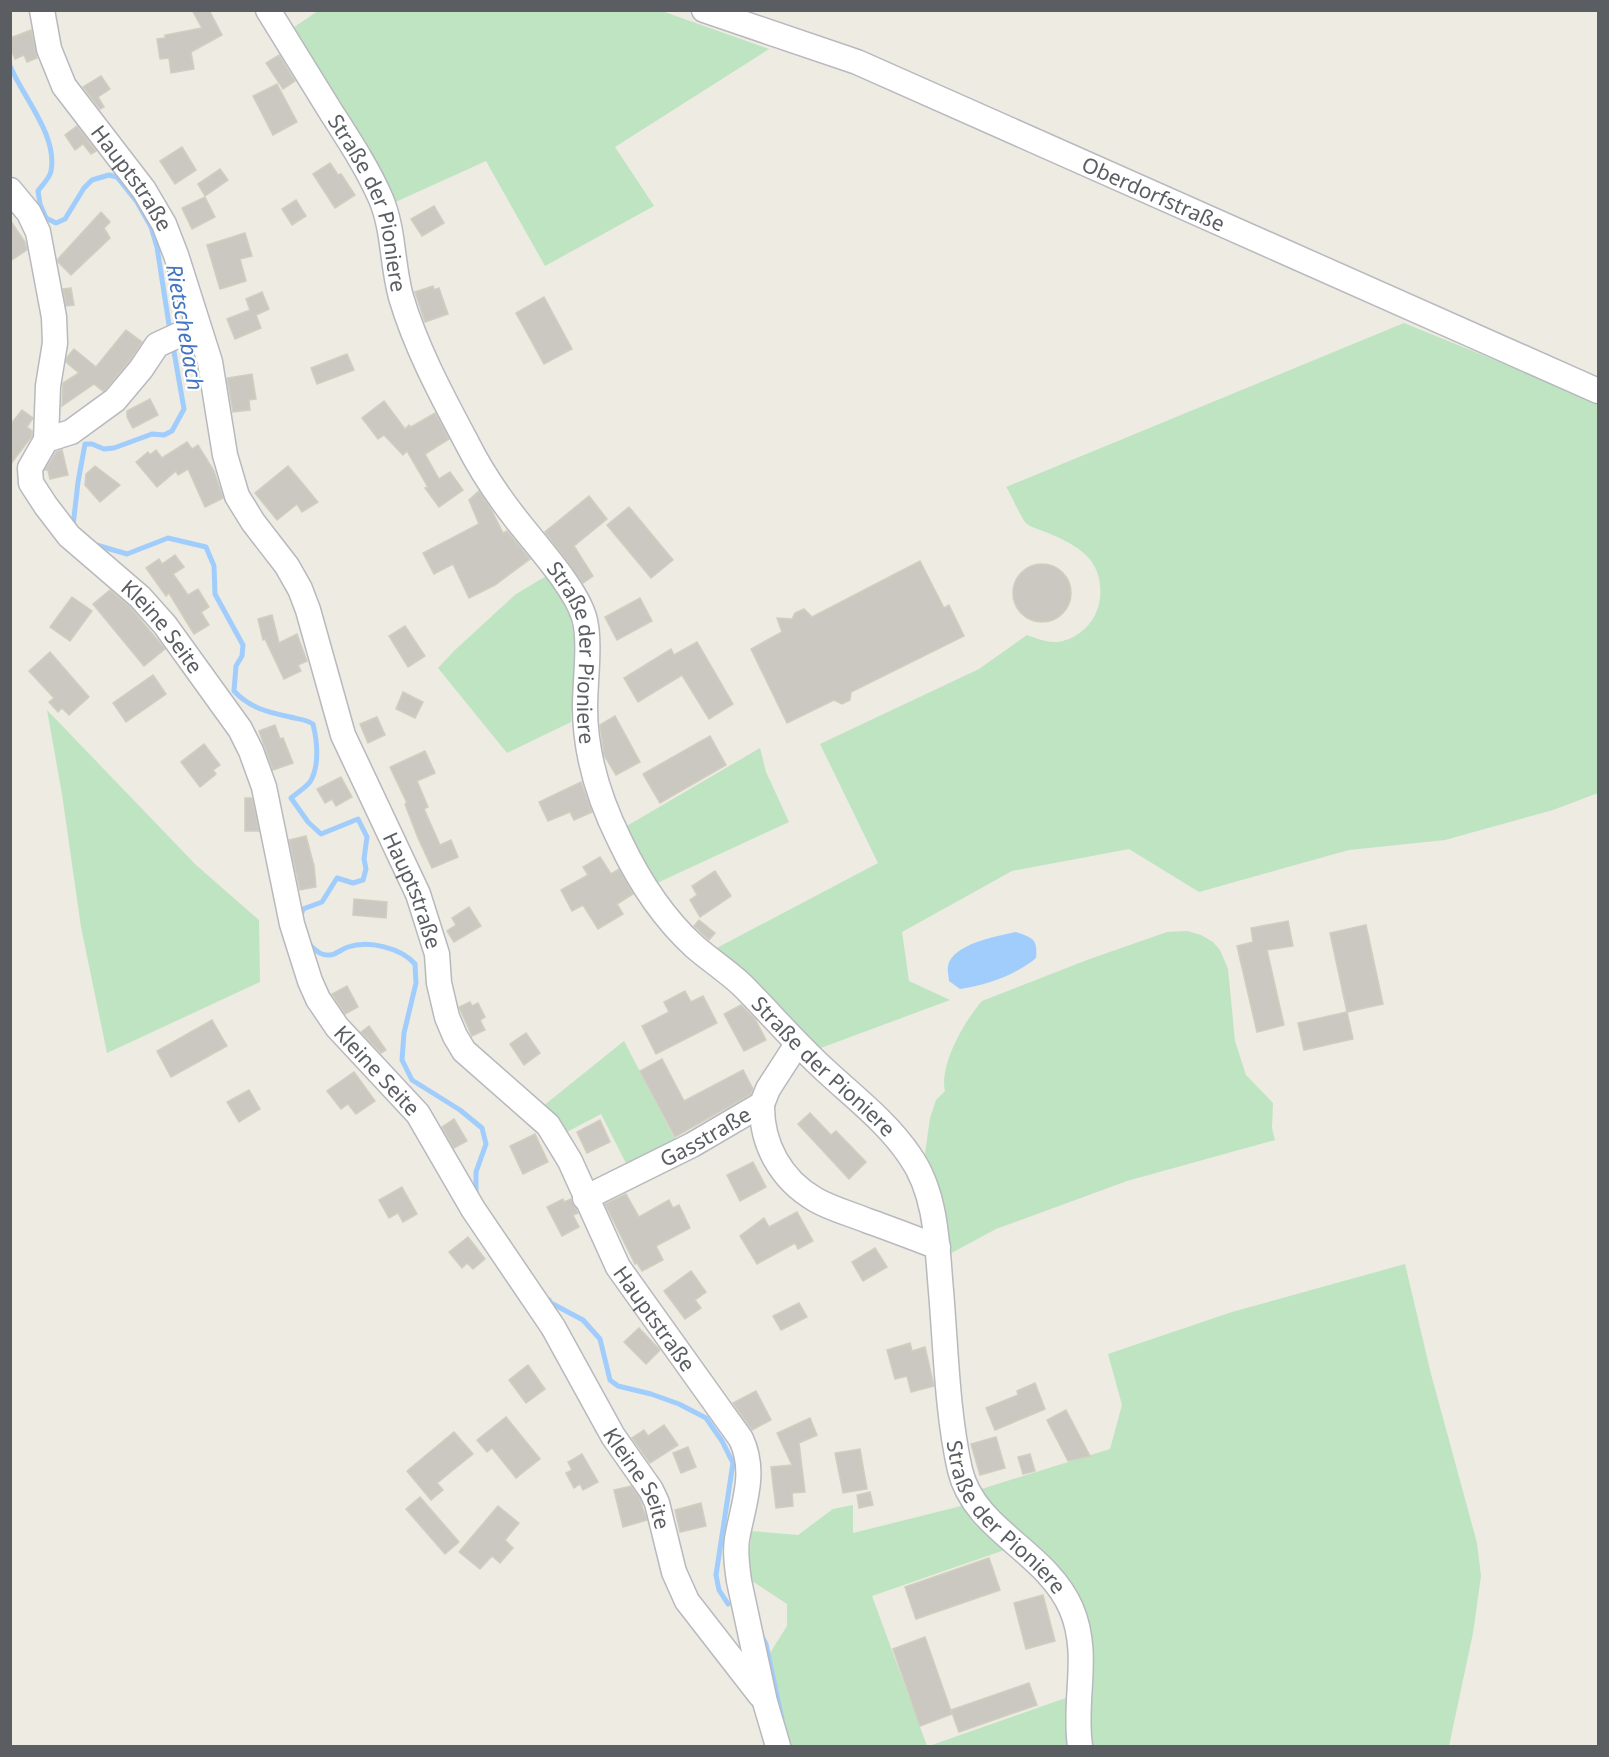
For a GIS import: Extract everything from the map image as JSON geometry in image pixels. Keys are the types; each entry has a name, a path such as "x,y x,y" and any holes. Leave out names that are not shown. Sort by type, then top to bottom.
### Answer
{"street":[{"name":"Hauptstraße","path":"42,10 49,48 64,86 144,190 164,224 176,255 192,329 210,362 225,455 237,496 253,522 287,566 300,589 343,735 418,894 437,954 439,983 447,1017 455,1036 464,1051 548,1125 570,1161 618,1267 734,1429 748,1454 748,1484 737,1542 736,1563 765,1702 778,1746"},
{"name":"Straße der Pioniere","path":"268,10 346,136 381,201 388,222 401,298 413,334 470,450 511,513 552,564 584,616 587,747 600,792 622,846 634,868 675,925 694,945 741,984 797,1044 891,1130 920,1170 929,1192 938,1247 949,1391 963,1481 969,1495 990,1520 1051,1575 1072,1610 1082,1644 1078,1719 1080,1746"},
{"name":"Oberdorfstraße","path":"704,10 857,62 1599,391"},
{"name":"Kleine Seite","path":"10,190 29,213 38,232 54,317 55,343 48,386 46,440 30,468 31,483 69,536 140,597 165,625 240,729 251,751 266,796 292,924 318,999 337,1027 418,1114 473,1209 553,1327 613,1436 651,1490 657,1503 674,1572 687,1601 765,1702"},
{"path":"46,440 71,432 116,400 157,345 192,329"},
{"name":"Gasstraße","path":"585,1198 692,1145 762,1104 768,1089 797,1044"},
{"path":"762,1104 762,1125 770,1149 788,1176 803,1191 831,1208 938,1247"}],"green space":[{"path":"659,10 769,49 615,147 654,206 545,266 486,161 391,204 287,32 318,11"},
{"path":"1404,323 1583,396 1598,405 1598,793 1553,810 1445,840 1349,850 1199,892 1129,849 1012,871 902,932 909,981 950,1000 818,1049 713,950 878,863 820,744 979,669 1027,635 1046,641 1063,641 1080,633 1092,620 1100,599 1098,574 1093,564 1087,556 1070,543 1026,523 1006,487"},
{"path":"548,575 570,616 576,646 571,722 507,753 438,668 516,594"},
{"path":"47,710 196,865 259,920 260,982 107,1053 81,927 62,794"},
{"path":"760,748 766,772 789,822 657,883 640,860 625,827"},
{"path":"1187,931 1213,942 1220,950 1228,969 1235,1041 1246,1075 1273,1103 1272,1128 1275,1140 1127,1181 996,1229 944,1257 923,1168 930,1118 936,1100 945,1091 944,1080 950,1056 961,1031 975,1009 982,1001 1087,960 1167,932"},
{"path":"624,1041 680,1149 631,1173 601,1114 563,1134 542,1107"},
{"path":"1405,1264 1431,1374 1477,1543 1481,1576 1473,1633 1449,1746 1082,1746 1087,1644 975,1491 1110,1449 1122,1405 1108,1354 1232,1312"},
{"path":"969,1504 1016,1546 872,1596 927,1746 789,1746 765,1661 787,1626 787,1604 749,1579 751,1531 798,1535 833,1509 853,1505 853,1533"},
{"path":"1077,1694 1077,1746 929,1746"}],"water":[{"path":"1016,932 1030,938 1035,943 1036,958 1028,964 990,982 970,987 960,989 949,981 948,966 951,958 958,952 976,942"}],"building":[{"path":"192,10 209,10 222,35 191,52 194,69 171,73 169,58 160,59 157,39 165,38 165,35 202,28"},
{"path":"31,30 37,58 27,62 24,55 15,59 10,47 10,38"},
{"path":"279,55 295,81 283,89 266,63"},
{"path":"101,76 110,89 98,97 104,107 100,109 83,87"},
{"path":"277,84 297,122 273,135 253,96"},
{"path":"77,126 96,151 91,154 83,144 75,150 65,135"},
{"path":"182,147 196,170 175,184 160,161"},
{"path":"330,163 338,175 341,174 355,195 335,208 313,174"},
{"path":"220,169 228,180 205,196 198,184"},
{"path":"205,197 215,217 192,229 182,208"},
{"path":"296,200 306,216 292,225 282,209"},
{"path":"434,206 444,223 422,236 411,219"},
{"path":"101,212 110,222 104,228 110,238 71,275 58,262 58,259"},
{"path":"10,220 25,242 27,250 10,261"},
{"path":"245,233 252,256 240,259 246,281 220,289 207,245"},
{"path":"433,286 434,290 439,288 448,314 425,322 415,292"},
{"path":"71,288 74,305 66,306 63,289"},
{"path":"262,292 269,309 256,315 261,328 235,339 227,319 250,310 246,299"},
{"path":"544,297 572,349 544,364 516,313"},
{"path":"126,330 142,342 105,390 103,391 94,384 62,406 63,383 79,373 66,362 67,357 74,349 96,367"},
{"path":"347,354 354,370 317,384 311,368"},
{"path":"252,374 256,399 249,400 250,410 233,412 227,378"},
{"path":"150,399 158,415 133,428 127,417 127,411"},
{"path":"384,401 405,429 435,413 449,439 425,454 439,479 450,472 463,490 439,507 425,488 428,487 407,451 403,455 384,435 378,439 362,418"},
{"path":"22,410 33,418 27,427 32,431 32,436 10,465 10,425"},
{"path":"187,442 192,449 198,445 214,471 223,498 205,507 188,469 178,475 176,471 157,487 136,462 148,452 150,455 156,450 162,458"},
{"path":"62,450 68,475 50,479 48,470 45,470 56,452"},
{"path":"95,466 120,485 100,502 85,485 86,474"},
{"path":"288,466 318,502 302,512 297,504 277,520 255,493"},
{"path":"479,491 503,533 507,531 530,559 495,585 469,598 453,564 434,574 423,553 479,524 469,500"},
{"path":"589,496 607,519 574,546 593,576 583,583 545,532"},
{"path":"629,507 673,560 651,578 607,525"},
{"path":"175,555 184,567 173,574 188,595 198,589 209,607 201,612 209,625 194,634 169,593 166,596 146,568 159,559 162,564"},
{"path":"920,561 944,608 949,605 964,636 851,692 850,700 842,704 834,700 787,723 751,649 782,632 777,618 792,619 795,613 804,609 812,617"},
{"path":"1042,564 1053,566 1066,577 1071,593 1069,604 1058,617 1042,622 1031,620 1018,609 1013,593 1015,582 1026,569"},
{"path":"110,590 130,607 165,649 144,666 93,604"},
{"path":"72,597 92,611 70,641 50,627"},
{"path":"640,598 652,621 617,640 605,617"},
{"path":"272,615 279,643 297,634 307,661 298,665 301,671 284,679 265,639 263,640 258,619"},
{"path":"405,626 425,656 408,667 389,636"},
{"path":"697,642 733,704 709,719 682,675 638,702 624,678 671,649 674,655"},
{"path":"50,652 89,697 69,715 62,708 58,712 49,702 54,698 29,671"},
{"path":"153,675 166,694 126,722 113,703"},
{"path":"403,692 423,702 415,718 396,709"},
{"path":"615,716 640,762 616,775 604,755 600,725"},
{"path":"377,717 385,735 368,743 360,724"},
{"path":"275,725 293,763 273,770 259,731"},
{"path":"710,736 726,765 660,803 643,774"},
{"path":"204,744 220,765 213,770 216,774 200,787 181,762"},
{"path":"425,751 435,773 417,781 428,807 424,809 440,845 451,840 458,857 432,868 418,838 405,804 407,803 390,767"},
{"path":"341,777 352,797 336,806 332,799 325,803 317,789"},
{"path":"581,782 592,812 574,820 570,812 548,821 539,802"},
{"path":"245,798 252,798 259,831 245,831"},
{"path":"306,836 314,866 316,887 300,890 289,840"},
{"path":"600,857 611,874 619,869 633,894 617,904 623,914 598,929 583,905 572,911 561,890 588,875 583,867"},
{"path":"715,871 731,896 700,917 690,900 697,895 692,886"},
{"path":"354,899 387,902 386,918 353,915"},
{"path":"469,907 481,926 454,942 447,931 456,925 452,918"},
{"path":"699,920 715,933 709,940 694,926"},
{"path":"1288,921 1293,946 1267,950 1284,1025 1257,1032 1237,946 1253,942 1251,928"},
{"path":"1366,925 1383,1004 1347,1012 1330,933"},
{"path":"347,986 358,1007 345,1014 332,994"},
{"path":"685,991 691,1002 703,996 717,1023 656,1054 642,1026 669,1012 664,1002"},
{"path":"470,1002 472,1006 478,1003 485,1017 480,1020 485,1030 472,1036 459,1007"},
{"path":"741,1005 755,1019 766,1040 744,1051 724,1014"},
{"path":"1347,1012 1353,1039 1304,1050 1298,1023"},
{"path":"212,1020 227,1046 171,1077 157,1051"},
{"path":"369,1026 386,1050 381,1053 361,1032"},
{"path":"526,1033 540,1053 524,1065 510,1044"},
{"path":"662,1059 684,1101 743,1070 753,1089 751,1094 675,1137 640,1071"},
{"path":"354,1072 375,1101 356,1114 348,1104 341,1109 327,1091"},
{"path":"249,1090 260,1109 239,1122 227,1102"},
{"path":"810,1113 831,1135 836,1131 866,1162 849,1179 798,1124"},
{"path":"454,1119 467,1141 454,1148 442,1127"},
{"path":"600,1120 610,1142 587,1153 577,1132"},
{"path":"535,1134 548,1162 523,1174 510,1146"},
{"path":"753,1162 766,1187 740,1201 727,1175"},
{"path":"402,1187 417,1214 403,1222 398,1213 389,1218 379,1200"},
{"path":"626,1194 639,1217 669,1200 673,1208 679,1205 690,1228 656,1246 663,1260 642,1271 637,1263 635,1264 605,1204"},
{"path":"563,1199 564,1202 571,1199 578,1213 573,1215 579,1227 562,1236 547,1207"},
{"path":"797,1212 813,1241 798,1249 795,1243 757,1264 740,1236 764,1218 769,1227"},
{"path":"468,1237 485,1259 473,1269 467,1263 462,1268 449,1252"},
{"path":"875,1248 887,1267 863,1281 852,1262"},
{"path":"691,1271 706,1292 695,1300 701,1308 685,1319 664,1291"},
{"path":"799,1303 807,1317 781,1330 773,1316"},
{"path":"639,1328 660,1350 646,1364 624,1342"},
{"path":"910,1343 912,1351 925,1347 934,1386 911,1392 907,1376 895,1379 887,1350"},
{"path":"528,1365 545,1389 526,1403 509,1380"},
{"path":"1035,1383 1045,1409 995,1430 986,1408 1018,1395 1017,1391"},
{"path":"756,1391 771,1420 752,1430 733,1403"},
{"path":"1066,1410 1090,1456 1068,1461 1047,1420"},
{"path":"506,1417 540,1459 516,1478 492,1448 487,1452 477,1440"},
{"path":"810,1418 817,1435 799,1443 805,1492 792,1493 793,1506 776,1508 771,1467 792,1465 777,1433"},
{"path":"664,1425 678,1445 650,1463 632,1438 644,1430 648,1436"},
{"path":"454,1432 473,1454 437,1483 443,1490 431,1500 407,1471"},
{"path":"996,1437 1005,1468 980,1475 971,1444"},
{"path":"688,1447 696,1467 681,1473 673,1453"},
{"path":"860,1449 867,1489 843,1493 835,1453"},
{"path":"582,1454 598,1482 583,1490 580,1484 574,1488 566,1473 572,1470 568,1462"},
{"path":"1030,1454 1035,1471 1023,1474 1018,1457"},
{"path":"631,1486 639,1497 647,1520 623,1527 614,1490"},
{"path":"870,1492 873,1505 859,1508 857,1495"},
{"path":"420,1497 459,1542 445,1554 406,1509"},
{"path":"701,1503 706,1526 680,1532 675,1510"},
{"path":"498,1506 519,1523 505,1540 513,1548 500,1563 492,1556 480,1569 459,1552"},
{"path":"989,1558 1000,1590 916,1619 905,1587"},
{"path":"1043,1595 1055,1641 1026,1649 1014,1603"},
{"path":"925,1637 952,1714 920,1726 893,1649"},
{"path":"1029,1683 1037,1705 959,1732 951,1710"}],"waterway":[{"name":"Rietschebach","path":"10,66 38,117 49,144 52,158 51,171 48,179 38,191 46,218 56,223 65,219 84,188 92,180 109,175 117,177 137,202 151,227 157,247 170,331"},
{"name":"Rietschebach","path":"75,528 73,526 78,482 85,444 104,449 114,448 152,434 164,435 172,431 184,409 173,346"},
{"name":"Rietschebach","path":"93,544 127,554 168,538 206,547 214,566 215,594 243,645 242,656 236,666 234,691 246,702 259,708 313,724 317,753 313,776 310,782 291,798 308,822 321,834 358,819 367,837 364,859 366,869 363,880 353,883 337,878 322,902 303,909 300,919"},
{"name":"Rietschebach","path":"307,942 318,952 326,955 356,945 375,945 402,954 415,964 416,983 404,1033 402,1060 412,1080 460,1110 482,1128 486,1144 476,1172 476,1193"},
{"name":"Rietschebach","path":"549,1300 583,1320 600,1339 610,1380 618,1386 679,1404 706,1418 722,1441 733,1463 716,1575 719,1590 728,1604"},
{"name":"Rietschebach","path":"761,1635 766,1644 782,1719"}]}
